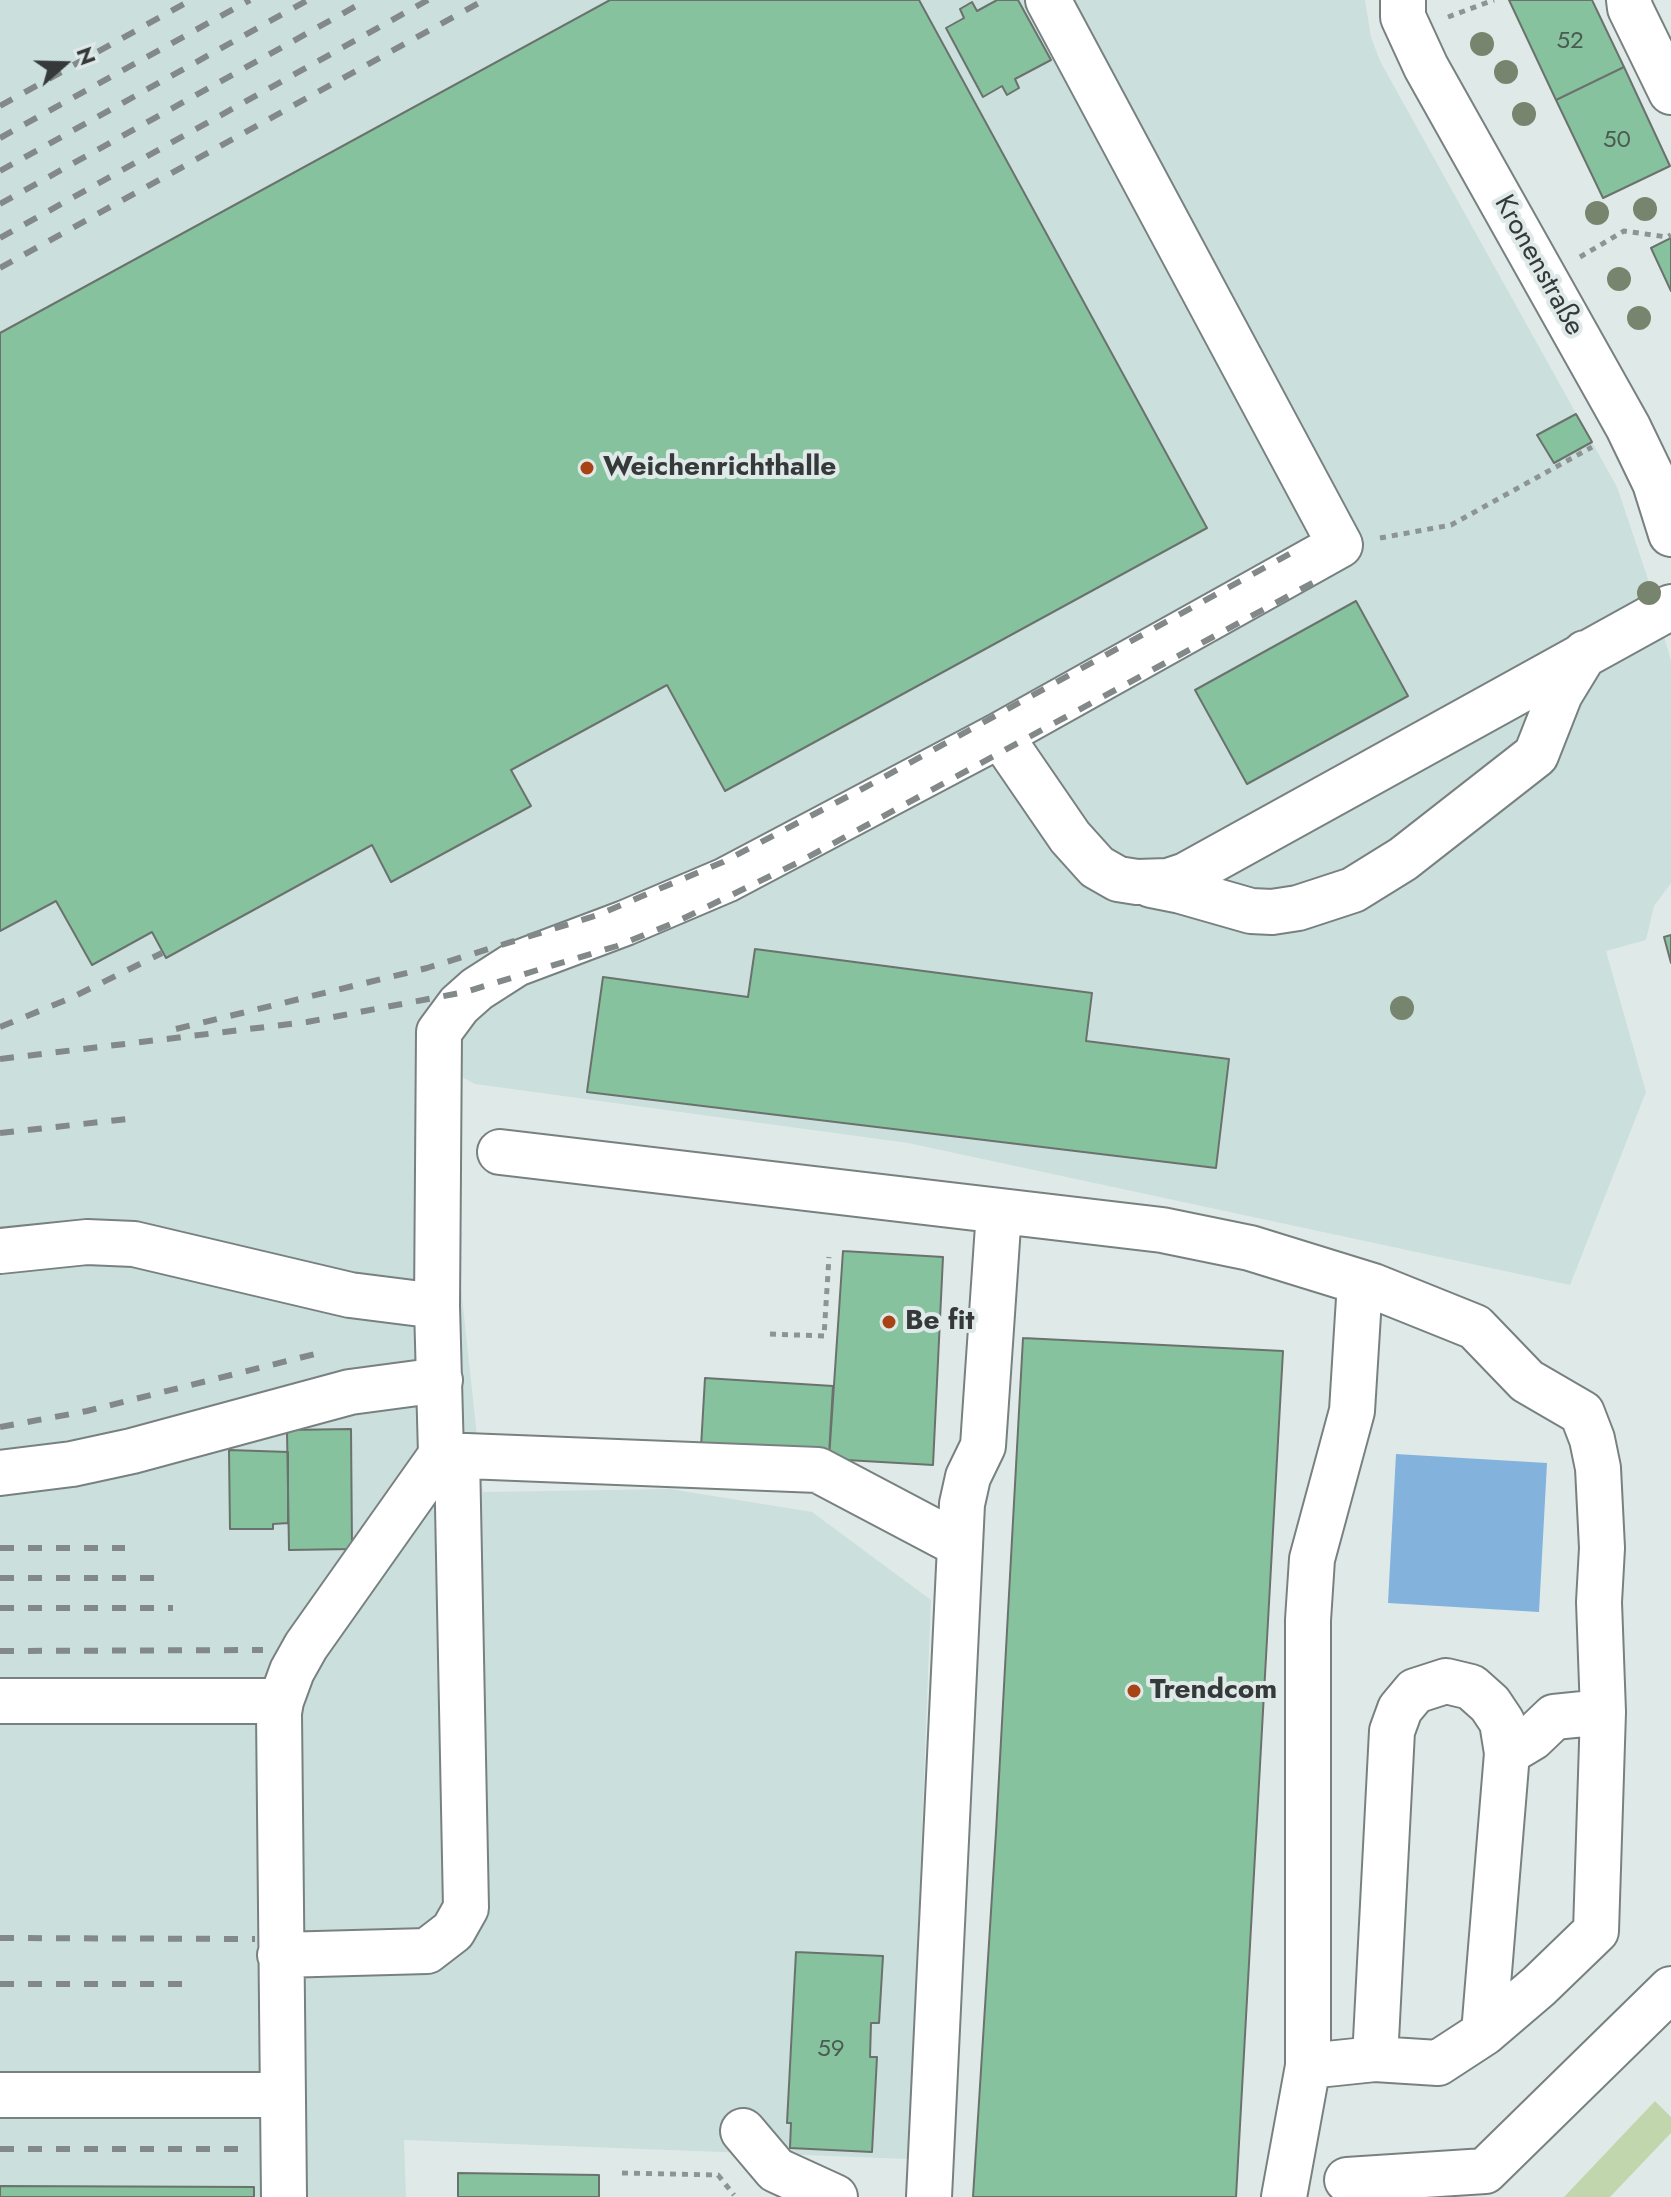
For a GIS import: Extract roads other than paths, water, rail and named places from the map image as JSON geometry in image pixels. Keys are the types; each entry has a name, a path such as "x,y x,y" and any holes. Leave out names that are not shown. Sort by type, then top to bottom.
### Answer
{"street":[{"path":"280,1955 427,1951 453,1931 466,1908 449,1455 440,1380 437,1306 439,1032 459,1005 477,989 516,964 726,880 1000,735 1340,545 1048,0"},
{"name":"Kronenstraße","path":"1403,0 1403,17 1426,67 1628,427 1655,483 1671,534"},
{"path":"1629,0 1630,8 1671,92"},
{"path":"1137,882 1168,881 1186,875 1671,607"},
{"path":"1000,735 1079,847 1097,867 1118,879 1181,891 1251,911 1272,912 1325,901 1353,890 1403,859 1536,755 1560,694 1586,652"},
{"path":"500,1152 1162,1230 1250,1248 1360,1282 1475,1327 1527,1381 1582,1413 1598,1468 1602,1548 1599,1602 1603,1712 1596,1931 1484,2033 1438,2063 1375,2059 1308,2066"},
{"path":"929,2197 962,1504 968,1477 983,1446 999,1211"},
{"path":"0,1251 87,1242 134,1244 350,1295 437,1306"},
{"path":"1284,2197 1308,2066 1308,1620 1312,1559 1352,1411 1360,1282"},
{"path":"0,1473 72,1464 132,1451 350,1392 440,1380"},
{"path":"449,1455 818,1470 960,1545"},
{"path":"284,2197 280,1955 281,1701 292,1671 306,1646 449,1455"},
{"path":"1375,2059 1392,1731 1400,1709 1415,1691 1446,1681 1471,1687 1490,1704 1502,1722 1507,1753 1484,2033"},
{"path":"0,1701 281,1701"},
{"path":"1507,1753 1532,1738 1554,1717 1603,1712"},
{"path":"1347,2180 1485,2171 1671,1989"},
{"path":"0,2095 283,2095"},
{"path":"743,2131 776,2170 835,2197"}],"water":[{"path":"1396,1454 1547,1463 1539,1612 1388,1603"}],"railway":[{"path":"0,106 191,0"},
{"path":"0,138 250,0"},
{"path":"0,171 308,0"},
{"path":"0,204 367,0"},
{"path":"0,238 428,0"},
{"path":"0,268 484,0"},
{"path":"176,1029 427,968 598,915 723,862 1295,551"},
{"path":"0,1059 307,1022 465,992 617,946 676,922 799,862 1314,582"},
{"path":"0,1027 71,998 162,953"},
{"path":"0,1133 128,1119"},
{"path":"0,1427 87,1411 323,1352"},
{"path":"0,1548 125,1548"},
{"path":"0,1578 166,1578"},
{"path":"0,1608 173,1608"},
{"path":"0,1651 263,1650"},
{"path":"0,1938 255,1939"},
{"path":"0,1984 196,1984"},
{"path":"0,2149 245,2149"}],"place":[{"name":"Weichenrichthalle","path":"587,468"},
{"name":"Be fit","path":"889,1322"},
{"name":"Trendcom","path":"1134,1691"}]}
